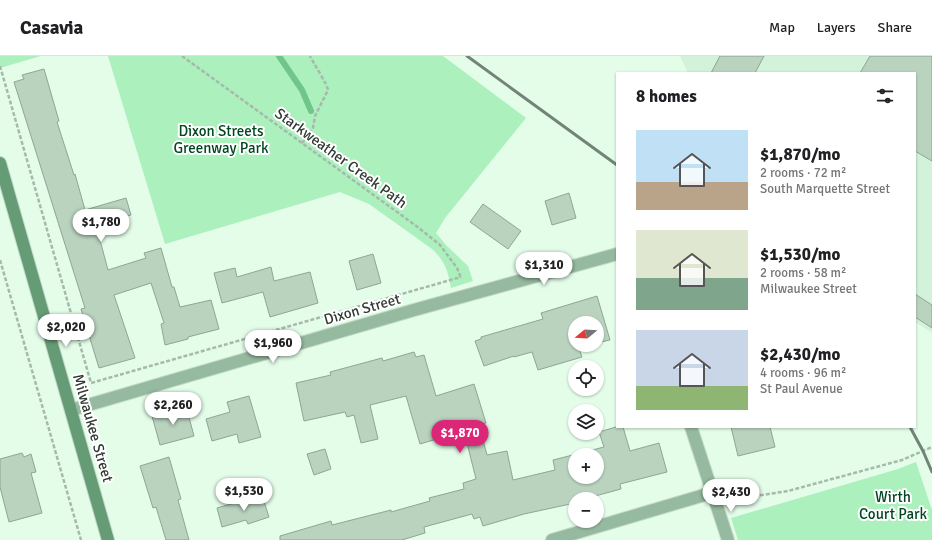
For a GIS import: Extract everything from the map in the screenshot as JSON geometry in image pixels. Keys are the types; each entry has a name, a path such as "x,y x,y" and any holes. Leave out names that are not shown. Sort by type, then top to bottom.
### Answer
{"street":[{"name":"Milwaukee Street","path":"0,163 108,540"},
{"name":"Dixon Street","path":"72,410 616,254"},
{"path":"691,428 711,493 728,540"},
{"path":"552,540 711,493"}],"path":[{"name":"Starkweather Creek Path","path":"182,56 409,220 440,245 457,268 468,296"},
{"path":"302,143 313,128 315,116 328,90 328,86 310,56"},
{"path":"0,66 91,383 461,277"},
{"path":"0,260 81,540"},
{"path":"711,493 723,499 732,496 749,497 788,491 902,460 932,447"}],"shaded area":[{"path":"680,56 932,56 932,333 916,323 916,72 688,72"}],"green space":[{"path":"0,56 41,56 0,68"},
{"name":"Dixon Streets Greenway Park","path":"108,56 443,56 526,118 445,218 436,233 468,266 473,281 451,288 449,276 445,267 440,258 432,249 369,204 340,192 165,244"},
{"name":"Wirth Court Park","path":"916,462 932,510 932,540 738,540 731,518 898,469"}],"building":[{"path":"720,56 764,56 756,72 712,72"},
{"path":"870,56 932,56 932,161 916,152 916,72 861,72"},
{"path":"44,69 59,121 57,122 74,175 75,174 85,210 126,198 131,215 96,225 108,270 146,258 144,253 161,248 172,287 174,287 180,307 211,300 219,329 165,345 161,324 164,323 151,283 114,295 135,358 99,368 81,309 85,308 14,82 24,79 22,75"},
{"path":"569,193 576,218 552,225 545,201"},
{"path":"483,204 521,231 508,249 470,222"},
{"path":"373,254 381,283 357,290 349,261"},
{"path":"271,267 274,281 310,272 318,303 270,317 263,292 222,303 214,273 235,268 237,277"},
{"path":"916,295 932,305 932,328 916,318"},
{"path":"597,296 603,316 568,316 568,352 580,352 582,357 538,370 532,352 484,366 475,341 481,339 481,337 543,319 541,313"},
{"path":"604,320 610,340 604,341"},
{"path":"414,352 416,357 424,355 436,396 474,384 486,423 479,425 487,455 507,451 513,480 555,470 553,460 568,456 568,484 604,484 604,448 600,448 604,447 602,440 604,440 604,431 616,427 623,428 630,451 659,443 667,472 620,484 621,489 604,494 604,492 568,492 568,505 524,514 483,526 480,517 474,519 472,514 424,527 425,533 402,540 280,540 280,536 331,521 332,525 391,510 391,512 430,501 429,498 464,489 463,483 476,479 464,431 420,444 406,396 370,405 378,439 361,443 354,415 347,417 345,412 304,421 296,383 331,375 330,372 382,358 383,361"},
{"path":"249,396 261,437 239,443 237,434 212,441 206,419 230,412 227,402"},
{"path":"186,406 194,436 160,445 152,416"},
{"path":"731,428 770,428 775,447 738,456"},
{"path":"325,449 331,469 314,475 307,454"},
{"path":"22,453 24,457 31,454 36,472 31,473 42,513 9,522 0,487 0,459"},
{"path":"169,457 181,499 178,500 189,540 166,540 156,507 153,508 140,466"},
{"path":"262,495 269,517 248,524 246,520 222,527 217,508"}],"waterway":[{"path":"279,56 302,90 311,111"}],"railway":[{"path":"467,56 616,164"},
{"path":"911,428 932,472"}]}
